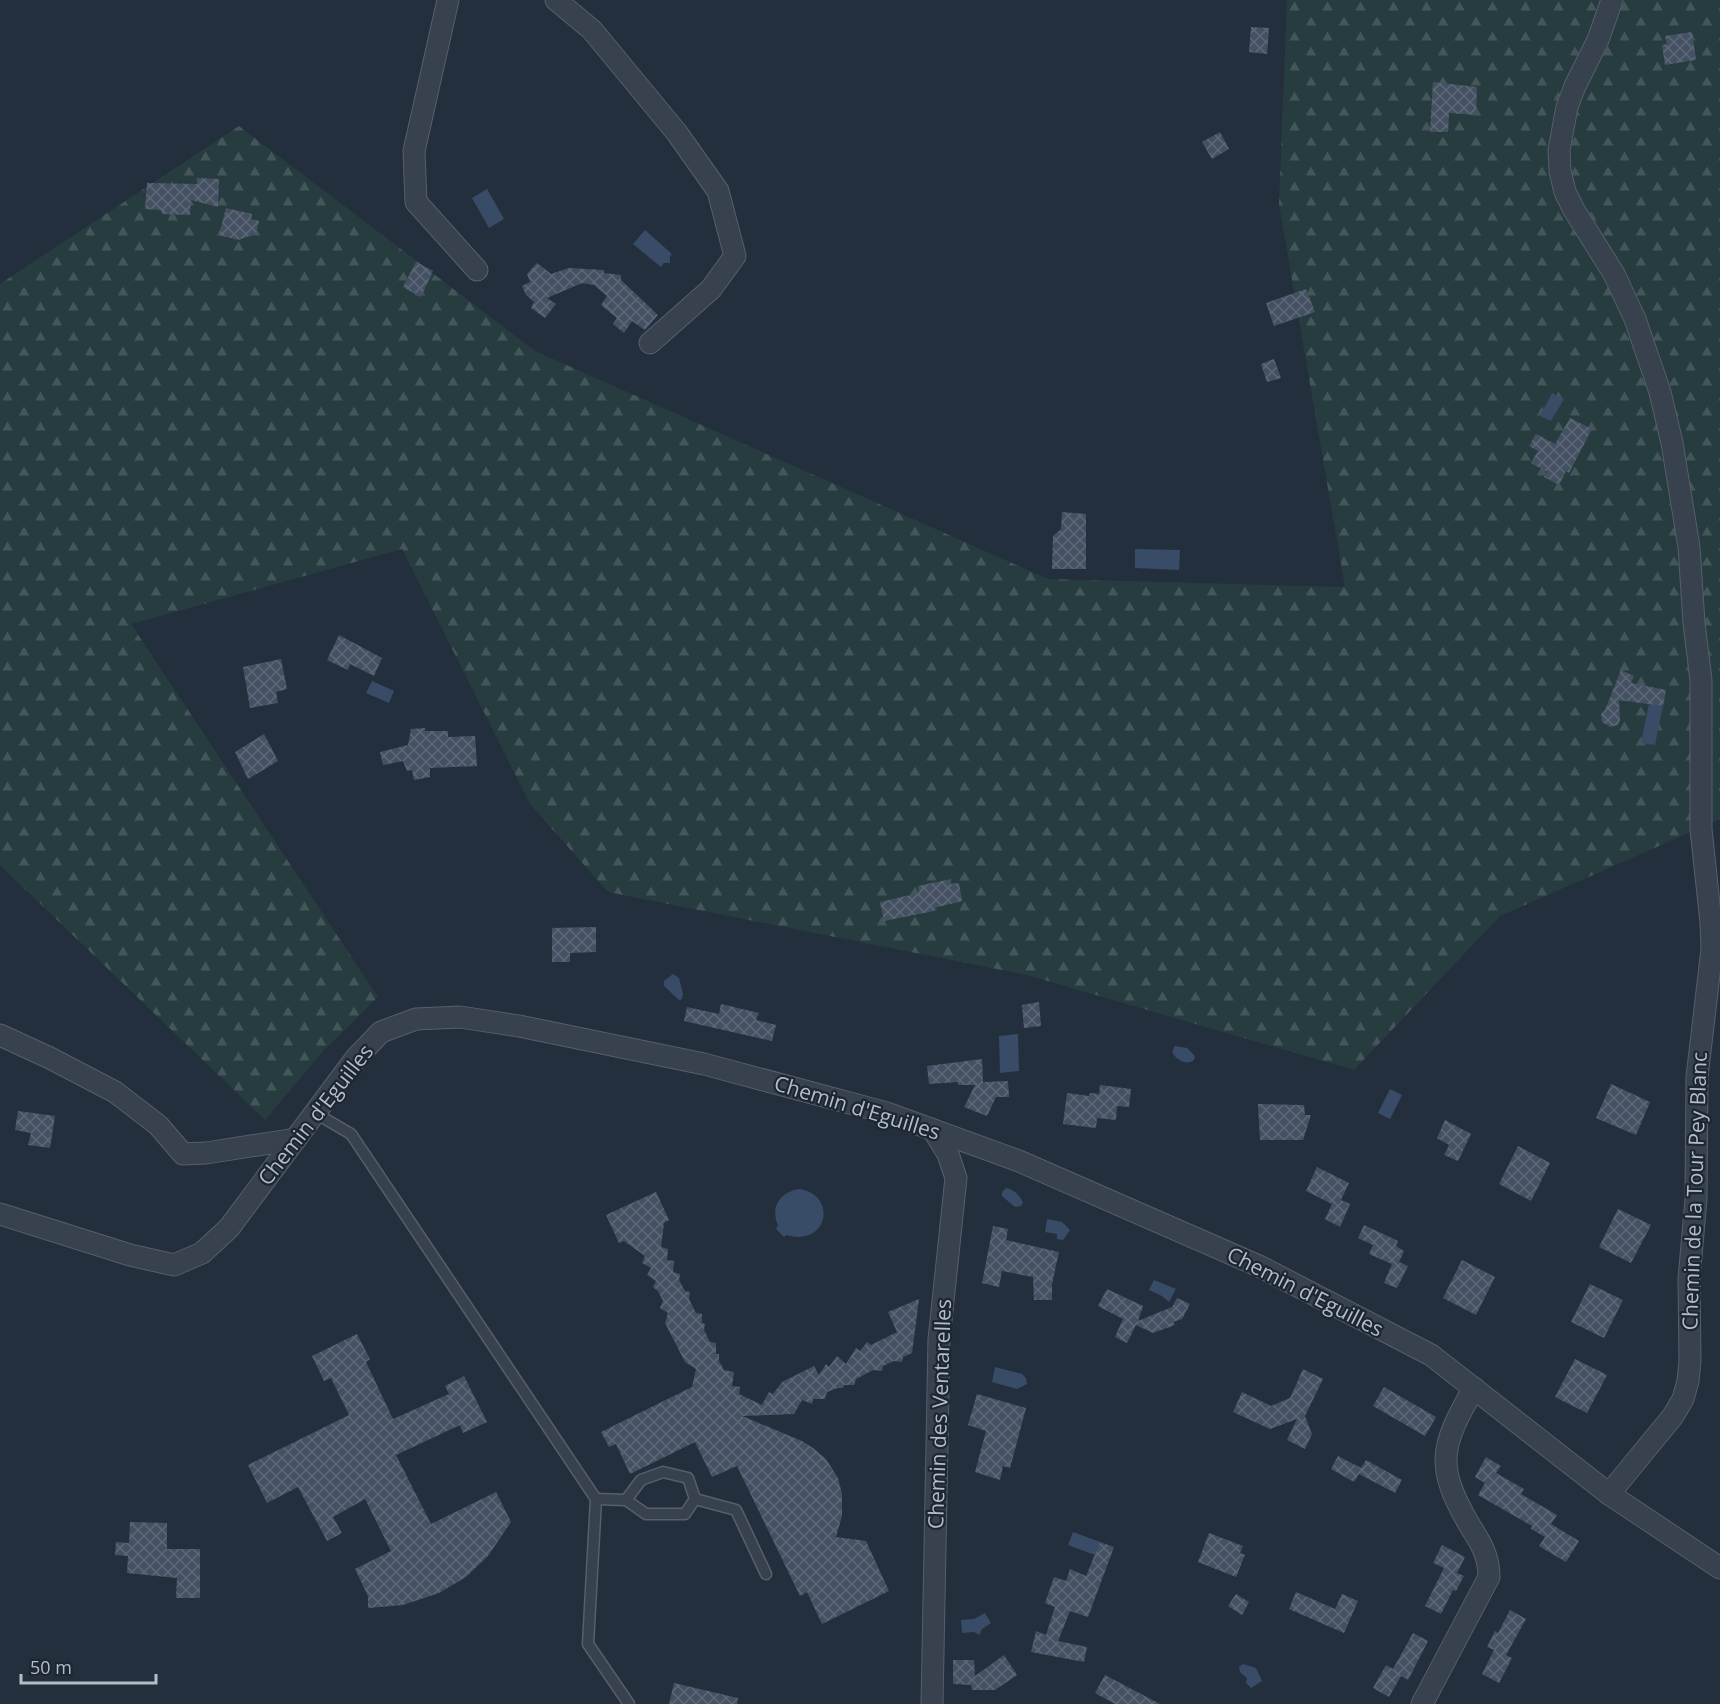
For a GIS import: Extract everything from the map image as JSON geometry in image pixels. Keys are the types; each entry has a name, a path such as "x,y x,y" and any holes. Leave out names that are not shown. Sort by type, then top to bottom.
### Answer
{"street":[{"path":"448,0 414,151 416,202 477,270"},
{"path":"556,0 592,30 677,133 718,191 735,256 711,290 650,343"},
{"name":"Chemin de la Tour Pey Blanc","path":"1609,1494 1673,1416 1683,1399 1688,1381 1690,1361 1689,1279 1696,1199 1697,1077 1712,949 1701,829 1701,680 1694,623 1689,547 1672,443 1660,392 1635,319 1614,274 1574,210 1565,192 1560,171 1559,150 1567,107 1598,40 1612,0"},
{"name":"Chemin d'Eguilles","path":"0,1214 130,1255 174,1265 202,1253 229,1228 356,1058 381,1032 416,1019 460,1017 519,1026 704,1064 887,1113 1019,1161 1259,1266 1431,1355 1609,1494 1720,1568"},
{"path":"0,1035 115,1092 158,1125 183,1154 206,1153 296,1139"},
{"name":"Chemin des Ventarelles","path":"933,1130 948,1154 956,1178 939,1339 933,1704"},
{"path":"1422,1704 1489,1577 1489,1563 1483,1546 1456,1502 1445,1471 1446,1450 1456,1420 1474,1388"}],"lane":[{"path":"315,1113 351,1134 596,1499 588,1644 629,1704"},
{"path":"626,1500 641,1480 663,1472 688,1478 695,1499"},
{"path":"596,1499 626,1500 646,1514 685,1514 695,1499"},
{"path":"695,1499 736,1510 766,1574"}],"green space":[{"path":"1287,0 1720,0 1720,819 1500,916 1354,1070 1027,975 608,892 530,804 402,549 131,624 378,997 323,1051 265,1120 0,865 0,284 239,126 535,351 1048,579 1345,587 1279,204"}],"water":[{"path":"487,189 504,219 489,228 472,198"},
{"path":"645,230 672,254 670,263 664,263 661,267 633,244"},
{"path":"1552,393 1564,399 1551,421 1540,416"},
{"path":"1135,549 1180,550 1179,570 1135,568"},
{"path":"372,681 394,691 389,703 366,693"},
{"path":"1649,704 1663,706 1655,745 1641,743"},
{"path":"673,974 679,978 683,994 682,999 679,1000 664,986 664,981"},
{"path":"1018,1034 1019,1071 1000,1073 999,1036"},
{"path":"1175,1046 1187,1048 1195,1056 1194,1060 1185,1062 1179,1060 1172,1052"},
{"path":"1390,1089 1402,1095 1390,1119 1378,1113"},
{"path":"1006,1188 1019,1195 1023,1203 1021,1206 1015,1207 1002,1196"},
{"path":"799,1189 811,1193 819,1200 823,1209 823,1218 819,1227 812,1234 801,1237 786,1235 784,1237 776,1229 778,1225 776,1206 787,1193"},
{"path":"1047,1219 1062,1222 1070,1230 1063,1240 1057,1239 1057,1234 1045,1232"},
{"path":"1154,1280 1176,1289 1169,1302 1149,1290"},
{"path":"995,1367 1022,1374 1027,1384 1017,1389 992,1382"},
{"path":"1073,1532 1100,1542 1095,1555 1068,1545"},
{"path":"985,1613 991,1623 981,1630 980,1635 974,1632 962,1633 961,1620 974,1619"},
{"path":"1243,1664 1256,1668 1262,1681 1251,1688 1246,1683 1247,1678 1240,1672 1239,1667"}],"building":[{"path":"1251,27 1269,28 1267,54 1249,52"},
{"path":"1692,32 1696,60 1665,65 1662,45 1667,44 1665,36"},
{"path":"1433,82 1477,87 1476,115 1449,113 1448,132 1430,132"},
{"path":"1220,132 1229,149 1212,159 1202,142"},
{"path":"197,178 219,179 218,207 191,200 190,215 162,214 161,210 145,209 147,183 197,184"},
{"path":"226,208 252,214 251,219 259,221 256,234 238,240 219,235"},
{"path":"416,262 433,271 421,297 403,287"},
{"path":"537,263 551,274 569,268 604,270 604,273 621,275 621,280 658,315 645,330 632,321 624,333 613,324 617,318 601,305 607,296 594,285 582,283 547,298 556,304 545,318 531,308 534,302 526,295 522,286 530,282 527,274"},
{"path":"1306,289 1315,312 1274,326 1266,303"},
{"path":"1274,359 1281,378 1267,382 1261,364"},
{"path":"1570,418 1592,429 1569,473 1566,471 1559,485 1544,477 1547,472 1531,463 1538,451 1529,446 1536,434 1555,444"},
{"path":"1062,512 1086,514 1086,569 1052,569 1053,536 1061,529"},
{"path":"339,635 382,658 374,676 350,664 348,670 327,660"},
{"path":"281,659 287,689 276,692 278,703 250,708 243,667"},
{"path":"1621,670 1634,676 1631,683 1666,690 1663,706 1619,700 1620,720 1618,725 1610,727 1602,722 1601,714 1605,710"},
{"path":"425,728 425,731 448,731 448,737 475,736 477,766 430,768 430,777 414,780 412,770 407,771 403,761 383,765 380,752 408,745 411,729"},
{"path":"264,734 278,761 248,779 235,752"},
{"path":"951,879 951,884 959,883 962,901 934,908 934,911 884,921 880,902 919,893 918,886"},
{"path":"596,927 596,952 570,953 570,962 552,962 552,928"},
{"path":"1039,1002 1041,1026 1024,1028 1022,1005"},
{"path":"721,1004 759,1013 756,1020 776,1025 772,1041 684,1021 687,1007 719,1014"},
{"path":"982,1059 983,1082 1008,1081 1009,1097 996,1097 987,1116 964,1107 975,1085 958,1085 958,1082 929,1084 927,1066"},
{"path":"1611,1084 1650,1102 1636,1135 1596,1118"},
{"path":"1100,1085 1131,1089 1129,1107 1117,1106 1116,1120 1097,1118 1096,1128 1063,1124 1067,1093 1089,1096 1090,1093 1099,1094"},
{"path":"1258,1104 1304,1105 1305,1115 1311,1115 1303,1140 1260,1140"},
{"path":"18,1111 55,1116 50,1148 28,1145 31,1133 15,1130"},
{"path":"1445,1120 1471,1134 1458,1161 1444,1155 1449,1145 1437,1138"},
{"path":"1518,1146 1550,1163 1531,1201 1499,1184"},
{"path":"1317,1167 1349,1183 1341,1200 1350,1204 1340,1227 1325,1219 1332,1204 1306,1191"},
{"path":"656,1192 669,1220 664,1223 661,1247 668,1249 667,1260 674,1261 673,1272 680,1274 679,1280 685,1291 690,1292 689,1299 696,1313 702,1314 704,1330 710,1342 716,1343 716,1354 719,1354 719,1361 724,1370 734,1372 732,1386 740,1387 739,1394 762,1405 769,1392 773,1394 782,1382 814,1366 819,1375 826,1364 829,1367 837,1356 846,1364 856,1348 860,1351 867,1342 871,1345 897,1332 888,1312 919,1299 912,1353 903,1357 902,1362 894,1361 883,1366 882,1371 873,1370 856,1379 854,1385 844,1385 843,1388 827,1392 825,1399 813,1399 812,1404 802,1400 794,1414 742,1416 802,1441 826,1459 838,1478 842,1494 842,1516 836,1537 866,1541 889,1591 822,1624 807,1592 800,1596 737,1466 712,1477 695,1442 630,1474 616,1444 609,1447 601,1432 692,1387 696,1369 685,1362 665,1323 668,1313 660,1308 663,1301 653,1287 656,1281 647,1275 651,1268 642,1263 645,1256 624,1241 619,1243 606,1215"},
{"path":"1618,1209 1651,1225 1631,1263 1599,1247"},
{"path":"1364,1225 1398,1241 1396,1246 1404,1251 1399,1262 1408,1266 1397,1288 1384,1283 1392,1264 1369,1254 1373,1245 1358,1238"},
{"path":"993,1226 1008,1229 1006,1240 1059,1252 1052,1284 1052,1300 1034,1300 1033,1277 1002,1271 999,1287 982,1283"},
{"path":"1462,1260 1495,1277 1476,1315 1443,1298"},
{"path":"1590,1284 1623,1300 1604,1338 1571,1322"},
{"path":"1107,1289 1143,1306 1138,1321 1172,1307 1177,1298 1190,1304 1182,1319 1173,1322 1175,1325 1153,1333 1136,1325 1127,1343 1115,1337 1123,1319 1098,1306"},
{"path":"357,1334 370,1359 366,1362 393,1419 449,1394 445,1386 464,1376 487,1422 463,1433 460,1425 396,1455 431,1524 496,1492 511,1522 488,1556 466,1577 439,1593 403,1605 368,1608 368,1596 355,1569 391,1551 365,1499 333,1517 342,1533 327,1541 298,1487 267,1503 248,1465 349,1415 331,1378 324,1381 312,1356"},
{"path":"1575,1359 1607,1375 1587,1413 1555,1397"},
{"path":"1303,1369 1323,1379 1305,1416 1312,1434 1305,1449 1287,1440 1297,1419 1270,1429 1233,1412 1242,1392 1271,1406 1290,1398"},
{"path":"1384,1387 1436,1417 1425,1436 1373,1406"},
{"path":"977,1394 1026,1408 1010,1468 1003,1466 1000,1480 975,1472 986,1431 968,1425"},
{"path":"1338,1456 1361,1468 1366,1460 1402,1480 1395,1493 1359,1474 1354,1482 1331,1469"},
{"path":"1486,1457 1501,1466 1496,1473 1524,1489 1521,1494 1557,1515 1551,1524 1579,1541 1566,1562 1539,1546 1545,1537 1531,1529 1532,1526 1478,1495 1485,1483 1475,1477"},
{"path":"130,1522 167,1523 167,1549 200,1549 200,1598 176,1598 177,1578 127,1573 128,1556 115,1555 116,1542 129,1543"},
{"path":"1209,1533 1243,1546 1240,1553 1245,1555 1236,1577 1198,1562"},
{"path":"1100,1542 1114,1547 1088,1617 1070,1611 1058,1641 1087,1647 1084,1662 1031,1652 1036,1631 1046,1635 1055,1607 1045,1603 1054,1577 1066,1581 1070,1569 1086,1576"},
{"path":"1442,1545 1465,1557 1457,1573 1464,1576 1456,1591 1453,1590 1441,1614 1425,1606 1444,1568 1433,1563"},
{"path":"1296,1592 1335,1609 1342,1594 1358,1601 1344,1633 1289,1609"},
{"path":"1236,1594 1249,1602 1242,1615 1228,1606"},
{"path":"1510,1610 1526,1619 1506,1655 1512,1658 1499,1683 1482,1674 1494,1650 1487,1647 1495,1631 1498,1633"},
{"path":"1413,1633 1428,1641 1408,1680 1401,1676 1389,1697 1373,1688 1386,1665 1393,1669"},
{"path":"1004,1655 1017,1675 995,1690 972,1690 971,1685 953,1684 953,1660 974,1660 975,1676"},
{"path":"1105,1675 1160,1704 1115,1704 1095,1693"},
{"path":"674,1683 738,1698 737,1704 669,1704"}]}
